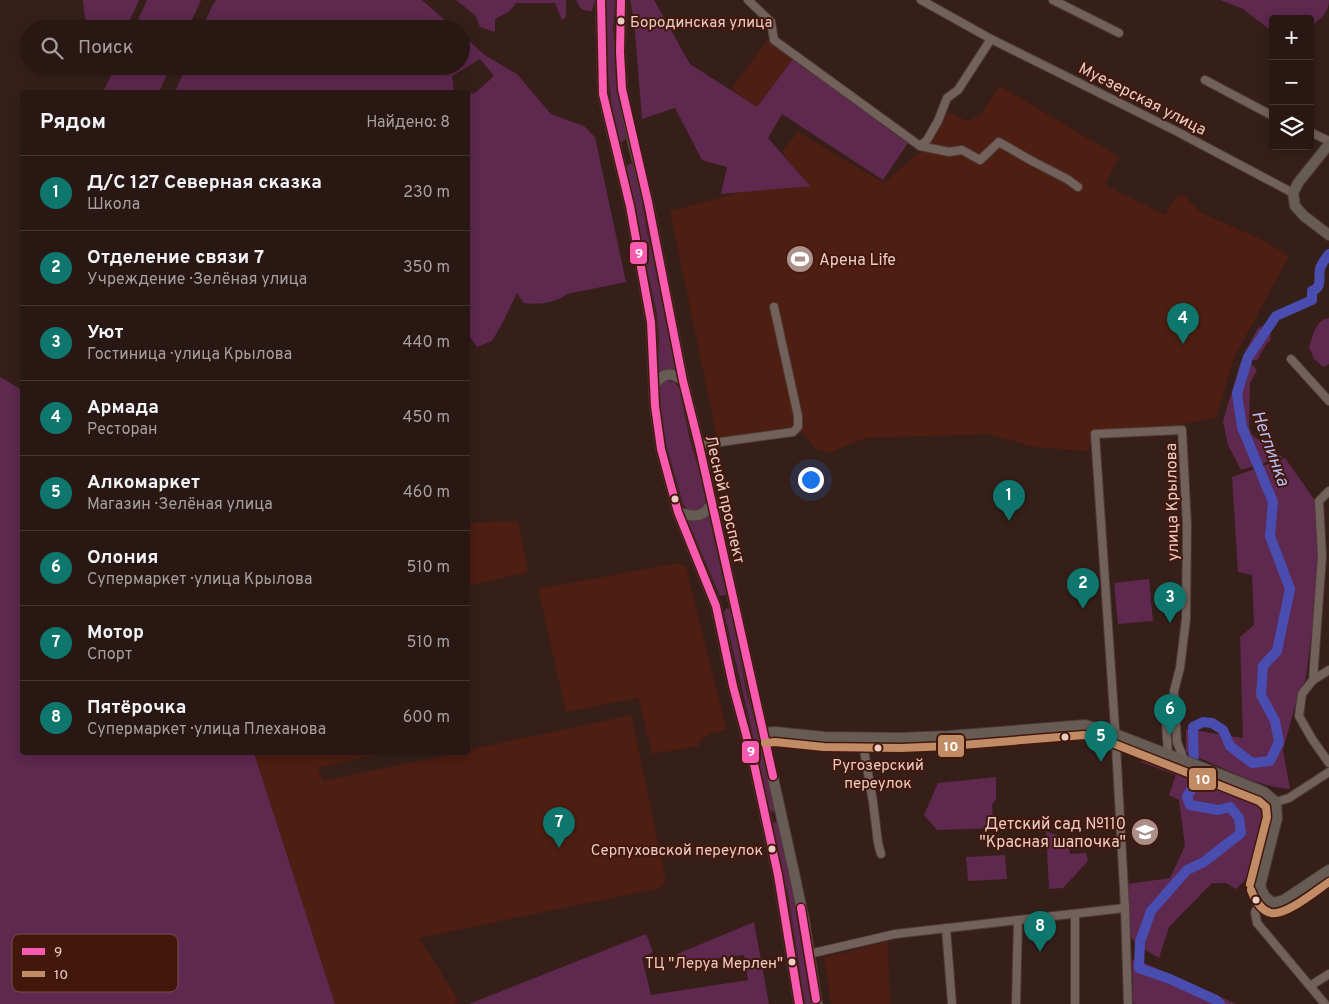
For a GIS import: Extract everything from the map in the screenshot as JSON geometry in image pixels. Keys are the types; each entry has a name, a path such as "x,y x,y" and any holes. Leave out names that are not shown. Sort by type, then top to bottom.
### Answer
{"main road":[{"path":"601,0 603,94 630,206 651,322 655,406 662,449 678,512 716,606 784,906 800,1004"},
{"name":"Лесной проспект","path":"621,0 620,52 622,89 648,202 683,381 799,892 816,1004"},
{"path":"615,146 621,148 633,142"},
{"path":"1329,142 1298,183 1293,193 1295,206 1304,216 1329,235"},
{"path":"619,165 625,161 632,160 638,162"},
{"path":"654,385 659,378 667,374 676,376 683,381"},
{"path":"678,512 689,516 699,515 708,510 712,503"},
{"path":"716,606 725,600 734,602"},
{"path":"764,733 862,738 949,736 1085,725 1186,760 1264,792 1276,802 1277,818 1260,886 1264,897 1273,903 1284,900 1329,870"},
{"path":"764,816 772,819 781,812"}],"street":[{"path":"748,0 770,22 774,40 920,146 949,152 962,150 980,160 999,142 1067,178 1078,187"},
{"path":"1053,0 1119,33"},
{"name":"Муезерская улица","path":"925,1 991,39 1176,130 1293,193"},
{"path":"920,146 927,140 938,121 947,98 958,90 991,39"},
{"path":"1206,80 1269,114"},
{"path":"1314,134 1329,142"},
{"path":"699,445 793,432 798,428 798,416 774,307"},
{"path":"1291,359 1329,401"},
{"name":"улица Крылова","path":"1115,734 1095,434 1182,430 1187,525 1186,619 1180,668 1174,691 1177,742 1186,760"},
{"path":"1313,680 1326,556 1319,500 1329,491"},
{"path":"1329,670 1313,680 1302,694 1299,716 1329,764"},
{"path":"1168,754 1166,722 1175,714"},
{"path":"1115,734 1125,908 1128,1004"},
{"path":"862,738 881,854"},
{"path":"1168,754 1177,742"},
{"path":"1276,802 1289,798 1329,772"},
{"path":"1264,897 1255,912 1257,922 1325,1004"},
{"path":"809,954 895,934 1125,908"},
{"path":"1075,914 1075,1004"},
{"path":"1016,1004 1018,920"},
{"path":"946,928 952,1004"},
{"path":"1310,986 1329,974"}],"shaded area":[{"path":"83,0 139,0 130,20 85,19"},
{"path":"147,0 201,0 192,20 138,20"},
{"path":"217,0 422,0 445,20 206,20 213,4"},
{"path":"456,0 566,0 566,17 562,20 555,3 516,3 510,11 495,19 495,32 480,27 476,16"},
{"path":"576,0 595,0 592,11 582,9"},
{"path":"607,0 615,0 613,28 616,83 626,139 622,142 618,139 610,87 606,36"},
{"path":"630,0 654,0 690,64 757,107 793,59 908,143 883,180 782,114 768,138 810,186 721,194 727,167 702,160 675,108 642,119 634,20"},
{"path":"1220,0 1329,0 1326,13 1314,24 1314,15 1269,15 1269,29 1243,9"},
{"path":"769,38 793,59 757,107 731,89"},
{"path":"470,42 486,56 517,74 551,114 584,126 595,137 626,282 567,294 552,301 535,304 524,303 517,293 492,341 477,347 470,337 470,94 475,93 494,76 480,59 470,65"},
{"path":"112,75 167,75 160,90 104,90"},
{"path":"182,75 454,75 452,76 454,90 176,90"},
{"path":"1000,86 1119,157 1105,185 1165,215 1175,198 1184,195 1201,213 1263,240 1289,256 1235,356 1216,417 1176,426 1092,430 1089,451 1033,447 989,434 865,438 829,453 816,449 796,426 717,438 670,211 746,191 803,182 782,151 798,132 884,183 931,142 949,112 967,121 981,115"},
{"path":"632,163 642,200 646,227 677,370 665,370 658,373 659,338 657,314 625,168"},
{"path":"1329,318 1329,364 1323,367 1314,359 1309,347 1318,325 1324,319"},
{"path":"1262,326 1270,332 1271,339 1257,360 1253,360 1245,352 1258,328"},
{"path":"1241,361 1251,363 1257,370 1250,383 1249,426 1252,435 1283,457 1241,470 1228,445 1223,421"},
{"path":"0,377 20,389 20,755 255,755 335,1004 0,1004"},
{"path":"666,381 674,382 679,388 689,436 706,496 704,506 696,511 688,510 683,504 666,444 657,393 659,387"},
{"path":"1285,458 1316,502 1319,571 1306,678 1295,706 1283,750 1290,789 1251,780 1186,752 1186,729 1243,738 1240,637 1254,625 1252,575 1238,572 1232,477"},
{"path":"709,516 726,595 720,596 687,519 696,522"},
{"path":"518,521 528,572 470,586 470,523"},
{"path":"672,564 686,567 727,730 710,734 700,739 699,746 652,754 638,698 566,712 538,589"},
{"path":"1149,579 1153,621 1118,624 1114,583"},
{"path":"726,608 731,610 746,690 763,752 775,808 773,813 768,808 724,612"},
{"path":"631,715 666,880 660,888 419,938 459,1001 454,1004 335,1004 255,755 376,755 318,768 323,781 447,755 470,755 470,750"},
{"path":"1145,750 1187,769 1261,797 1270,805 1267,836 1258,868 1236,889 1226,883 1212,883 1169,927 1159,958 1141,947 1130,937 1128,884 1170,878 1185,846 1179,800 1169,795 1176,775 1141,762"},
{"path":"996,777 996,799 992,805 994,828 937,830 924,815 938,783"},
{"path":"770,821 774,823 777,821 800,927 811,1004 805,1004 788,894"},
{"path":"1046,831 1068,840 1070,854 1086,853 1088,861 1063,888 1049,889"},
{"path":"1005,855 1007,879 968,881 966,857"},
{"path":"754,922 769,1004 469,1004 646,934 653,952 642,958 651,995 748,980 744,955 679,964 677,954"},
{"path":"888,941 890,1004 831,1004 824,958"},
{"path":"1136,959 1236,1004 1135,1004 1133,1002 1132,961"}],"waterway":[{"name":"Неглинка","path":"1220,1004 1216,1000 1170,979 1139,968 1140,942 1151,911 1187,870 1204,862 1241,833 1239,818 1230,807 1218,810 1190,805 1187,797 1193,786 1194,775 1193,727 1203,722 1212,723 1223,730 1230,746 1252,763 1270,761 1279,742 1275,721 1261,695 1263,666 1277,651 1290,589 1270,536 1273,502 1242,427 1237,394 1248,357 1276,316 1312,300 1312,291 1319,285 1321,267 1329,254"}],"transit line":[{"name":"9","path":"601,0 603,94 630,206 651,322 655,406 661,449 678,512 716,606 733,686 754,764 778,875 799,1004"},
{"name":"9","path":"621,0 620,52 622,89 648,202 683,381 773,776"},
{"name":"10","path":"765,743 775,742 824,747 900,748 950,746 1084,735 1112,743 1259,801 1266,807 1267,817 1250,884"},
{"name":"10","path":"1251,890 1261,907 1271,913 1277,913 1293,907 1329,882"},
{"name":"9","path":"801,908 816,999"}],"place":[{"name":"Бородинская улица","path":"621,21"},
{"name":"Арена Life","path":"800,259"},
{"name":"Армада","path":"1183,344"},
{"name":"Д/С 127 Северная сказка","path":"1009,521"},
{"name":"Отделение связи 7","path":"1083,609"},
{"name":"Уют","path":"1170,623"},
{"name":"Олония","path":"1170,735"},
{"name":"Ругозерский переулок","path":"878,748"},
{"name":"Алкомаркет","path":"1101,762"},
{"name":"Детский сад №110 \"Красная шапочка\"","path":"1145,832"},
{"name":"Мотор","path":"559,848"},
{"name":"Серпуховской переулок","path":"772,849"},
{"name":"Пятёрочка","path":"1040,952"},
{"name":"ТЦ \"Леруа Мерлен\"","path":"792,962"}]}
